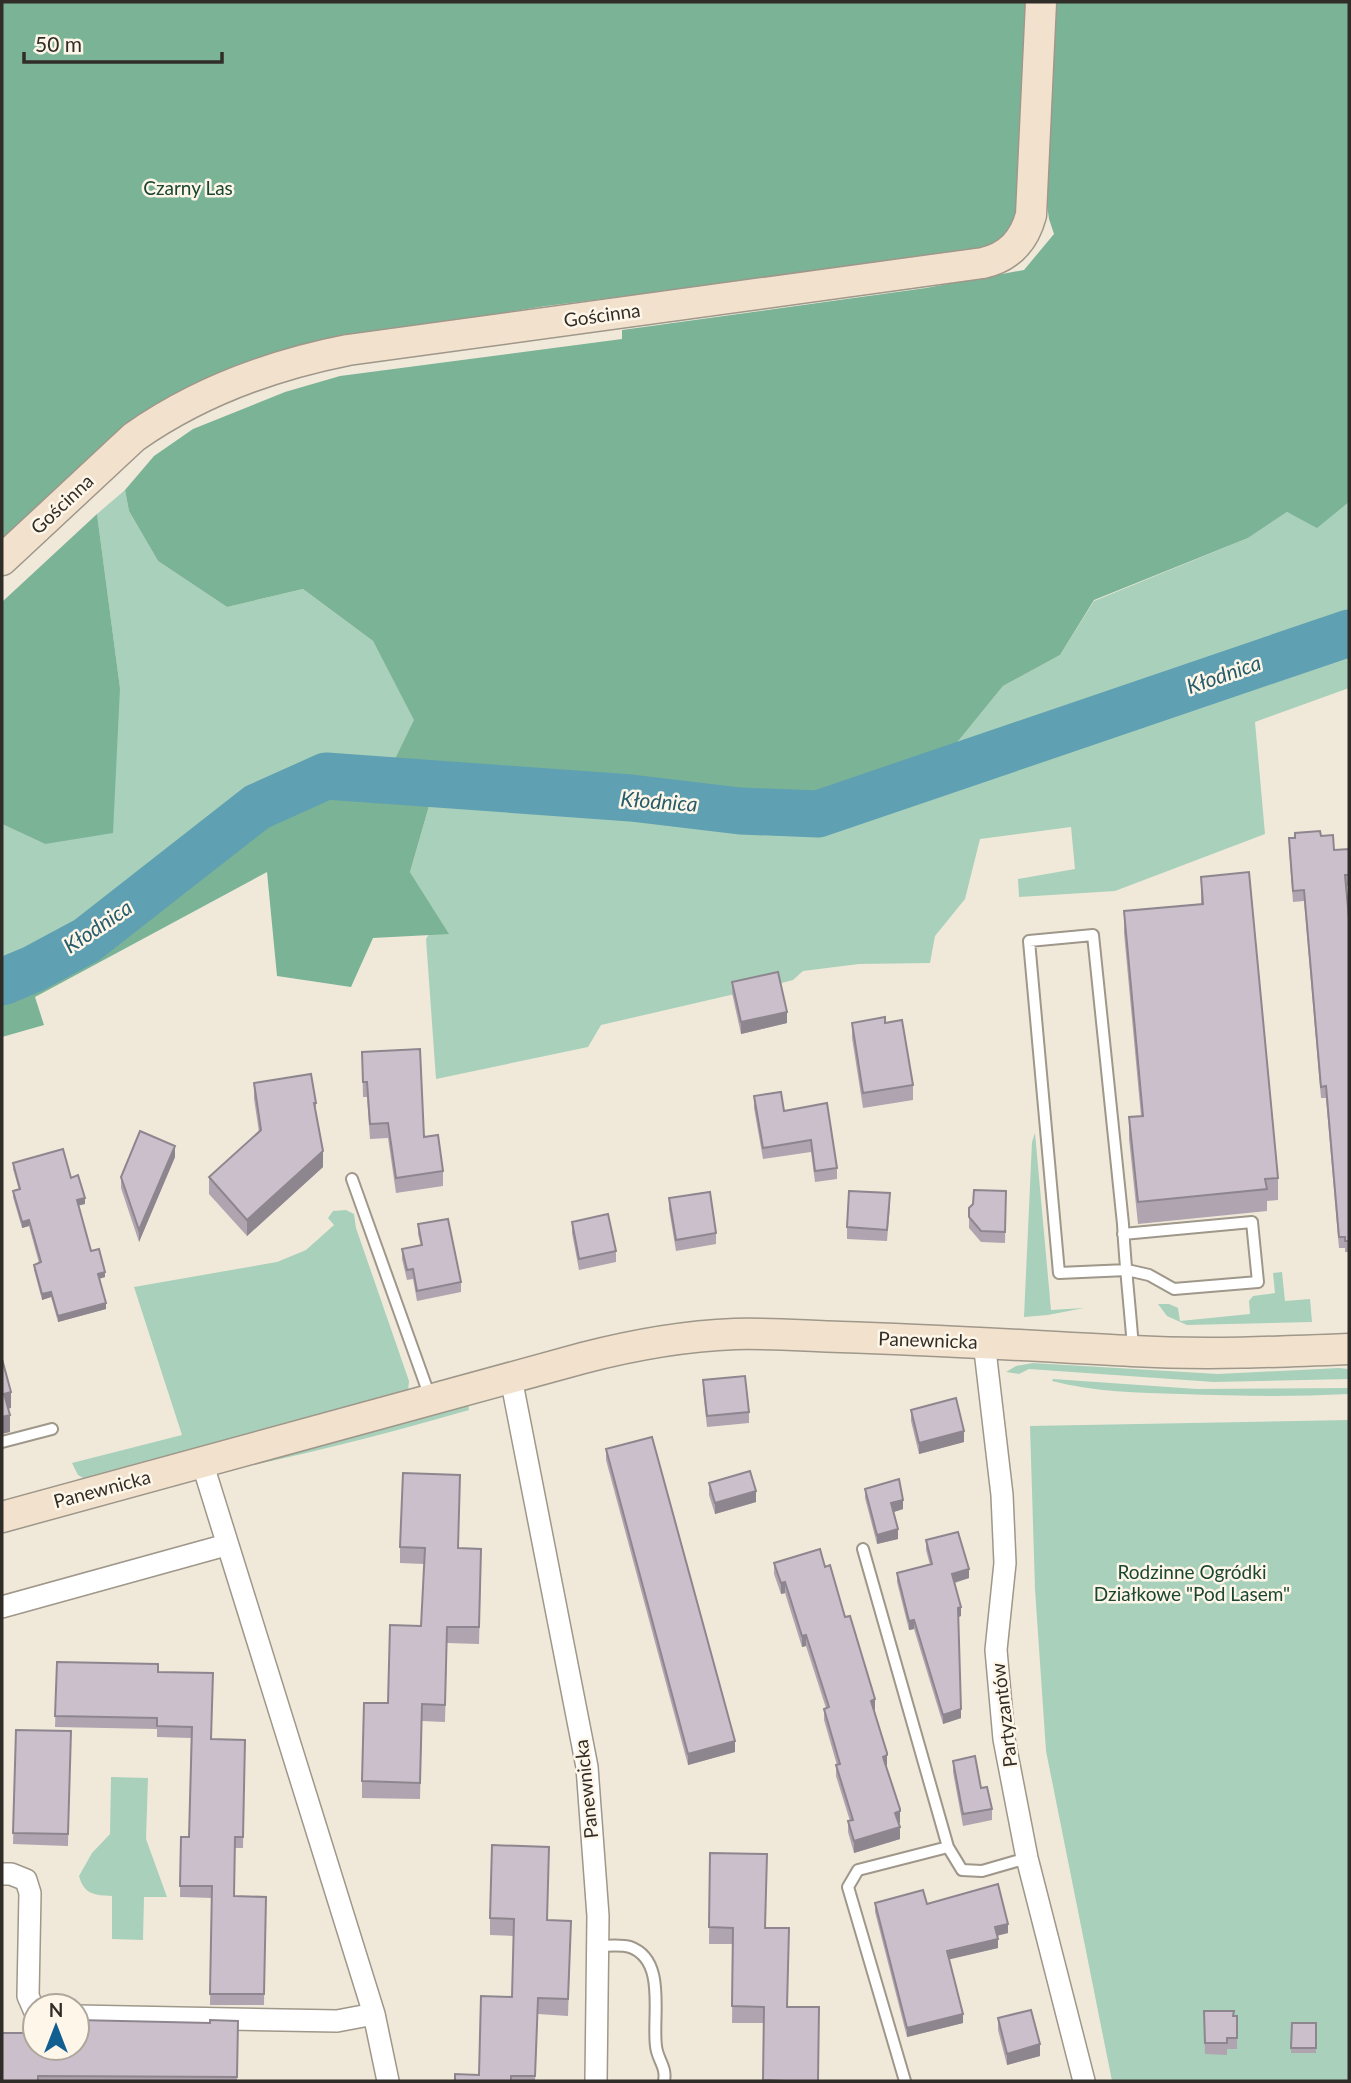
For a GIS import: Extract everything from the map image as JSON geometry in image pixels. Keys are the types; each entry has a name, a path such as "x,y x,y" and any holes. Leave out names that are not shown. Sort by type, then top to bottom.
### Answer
{"street":[{"name":"Gościnna","path":"2,560 134,437 201,397 278,367 348,349 970,265 1005,256 1023,236 1031,215 1041,2"},
{"name":"Panewnicka","path":"2,1517 616,1349 683,1338 734,1334 984,1342 1133,1351 1247,1353 1349,1349"},
{"name":"Partyzantów","path":"984,1342 1002,1495 1005,1563 996,1650 1004,1739 1027,1858 1084,2081"},
{"name":"Panewnicka","path":"511,1378 587,1768 598,1916 596,2081"},
{"path":"202,1462 374,2014 388,2081"},
{"path":"2,1606 226,1545"},
{"path":"2,1874 11,1874 26,1880 30,1893 29,1992"},
{"path":"91,2016 337,2021 374,2014"}],"lane":[{"path":"1124,1234 1252,1222 1258,1282 1174,1289 1149,1275 1127,1270 1059,1273 1029,941 1093,935 1124,1234 1127,1270 1133,1351"},
{"path":"352,1179 431,1399"},
{"path":"2,1442 52,1429"},
{"path":"863,1549 948,1847 962,1870 982,1871 1027,1858"},
{"path":"905,2081 848,1887 858,1870 948,1847"},
{"path":"597,1946 629,1947 645,1958 654,1974 656,2049 666,2071 664,2081"}],"green space":[{"name":"Czarny Las","path":"2,2 1031,2 1021,211 1003,244 985,252 546,306 347,338 265,357 2,545"},
{"path":"1052,2 1349,2 1349,502 1317,528 1287,512 1248,538 1094,600 1060,655 1003,686 938,766 818,806 754,806 608,786 393,763 414,720 373,641 303,589 227,607 158,561 129,511 125,490 154,456 193,429 285,392 340,376 622,339 622,330 926,288 1024,270 1054,234 1046,198"},
{"path":"125,490 129,511 158,561 227,607 303,589 373,641 415,720 393,763 324,759 256,790 101,921 36,956 2,969 2,824 45,844 120,688 97,514"},
{"path":"1349,502 1349,625 938,766 1003,686 1060,655 1094,601 1248,538 1287,512 1317,527"},
{"path":"97,514 120,688 113,833 45,844 2,824 2,602"},
{"path":"1349,639 1349,688 1255,722 1265,834 1115,891 1019,897 1018,879 1075,869 1071,827 980,839 965,899 935,936 930,963 859,964 803,971 793,980 601,1025 588,1047 436,1079 426,939 429,934 448,933 410,872 431,799 462,795 736,817 819,819"},
{"path":"339,789 431,799 410,872 449,934 373,938 351,987 277,976 267,872 35,997 44,1025 2,1037 2,990 34,981 117,932 264,816"},
{"path":"1035,1133 1051,1310 1084,1308 1024,1317 1032,1142"},
{"path":"346,1210 354,1214 356,1228 409,1381 408,1392 85,1479 78,1475 72,1463 182,1435 134,1287 277,1262 306,1250 334,1225 328,1218 333,1211"},
{"path":"1282,1272 1285,1301 1310,1299 1312,1322 1187,1325 1167,1316 1158,1304 1169,1304 1178,1308 1180,1321 1250,1314 1249,1301 1253,1296 1275,1293 1273,1273"},
{"path":"1033,1363 1218,1374 1339,1368 1349,1369 1349,1379 1214,1382 1029,1369 1019,1374 1006,1372 1016,1366"},
{"path":"1052,1381 1197,1389 1349,1388 1349,1394 1265,1396 1133,1392 1084,1388"},
{"path":"468,1403 469,1410 383,1434 238,1468"},
{"name":"Rodzinne Ogródki Działkowe \"Pod Lasem\"","path":"1349,1420 1349,2081 1112,2081 1046,1751 1035,1589 1030,1426"},
{"path":"111,1777 148,1778 146,1839 167,1897 144,1897 143,1940 112,1939 112,1896 91,1893 84,1887 79,1876 92,1853 110,1834"}],"building":[{"path":"1320,831 1321,836 1333,835 1334,850 1349,849 1349,875 1345,875 1349,919 1349,1241 1345,1241 1345,1237 1339,1237 1326,1086 1321,1087 1304,890 1293,891 1289,838 1295,838 1295,833"},
{"path":"1249,872 1278,1178 1265,1179 1267,1189 1138,1202 1129,1117 1143,1116 1124,911 1203,904 1201,877"},
{"path":"778,972 787,1012 741,1022 732,982"},
{"path":"885,1017 885,1023 902,1020 913,1085 863,1093 852,1023"},
{"path":"420,1049 424,1137 438,1135 443,1171 396,1178 388,1123 370,1124 367,1082 363,1082 362,1052"},
{"path":"311,1074 323,1151 247,1220 209,1177 261,1130 254,1083"},
{"path":"781,1092 784,1111 827,1103 837,1168 815,1171 811,1140 763,1148 754,1096"},
{"path":"140,1131 175,1146 139,1230 121,1177"},
{"path":"63,1149 71,1178 78,1175 85,1198 77,1200 91,1251 99,1249 105,1272 98,1274 106,1303 58,1316 51,1292 42,1294 34,1265 41,1262 29,1220 22,1222 13,1191 20,1189 13,1163"},
{"path":"974,1190 1006,1191 1005,1232 981,1231 969,1217"},
{"path":"849,1191 890,1193 887,1230 847,1227"},
{"path":"710,1192 716,1233 676,1240 669,1198"},
{"path":"608,1214 616,1251 579,1259 572,1222"},
{"path":"448,1219 461,1282 417,1291 413,1269 407,1270 402,1249 422,1245 418,1224"},
{"path":"2,1359 11,1392 4,1394 10,1415 2,1417"},
{"path":"745,1376 749,1412 707,1416 703,1380"},
{"path":"956,1398 964,1431 919,1443 911,1410"},
{"path":"652,1437 735,1741 688,1754 606,1449"},
{"path":"750,1471 756,1491 715,1503 709,1483"},
{"path":"403,1473 460,1475 458,1548 481,1549 479,1627 447,1627 445,1705 422,1704 420,1783 362,1781 364,1703 388,1703 390,1625 421,1626 425,1548 400,1547"},
{"path":"899,1479 903,1500 891,1503 898,1529 877,1535 865,1489"},
{"path":"958,1532 969,1569 952,1574 961,1607 958,1608 961,1709 943,1715 914,1620 909,1621 897,1573 932,1564 926,1540"},
{"path":"820,1549 825,1567 830,1565 845,1617 850,1616 875,1699 871,1701 887,1753 883,1757 900,1809 895,1813 900,1827 854,1841 848,1821 853,1820 836,1765 840,1764 824,1709 829,1707 806,1635 802,1636 785,1582 781,1583 774,1563"},
{"path":"57,1662 158,1664 158,1672 213,1673 211,1739 245,1740 243,1837 235,1837 234,1896 266,1897 264,1994 210,1994 212,1886 180,1886 181,1837 189,1837 192,1727 157,1726 157,1718 55,1716"},
{"path":"16,1730 71,1731 68,1834 13,1833"},
{"path":"975,1756 981,1788 987,1787 992,1809 963,1814 953,1761"},
{"path":"492,1845 549,1847 547,1920 571,1921 568,1999 538,1998 535,2076 511,2076 511,2081 455,2081 455,2074 479,2075 481,1996 512,1997 514,1919 490,1918"},
{"path":"710,1853 767,1854 765,1928 789,1928 787,2007 819,2007 818,2081 763,2080 764,2007 732,2006 733,1928 709,1927"},
{"path":"998,1884 1008,1924 995,1927 998,1939 947,1951 963,2014 907,2028 875,1903 923,1890 927,1904"},
{"path":"1031,2010 1040,2044 1007,2054 998,2018"},
{"path":"1204,2011 1234,2011 1233,2016 1237,2016 1237,2038 1227,2038 1227,2043 1205,2043"},
{"path":"91,2020 210,2023 210,2020 238,2021 237,2077 38,2076 38,2081 2,2081 2,2033 21,2033 21,2062 91,2062"},
{"path":"1292,2023 1316,2023 1316,2048 1291,2048"}],"waterway":[{"name":"Kłodnica","path":"2,982 87,940 257,807 326,776 631,798 740,811 818,814 1349,633"}]}
